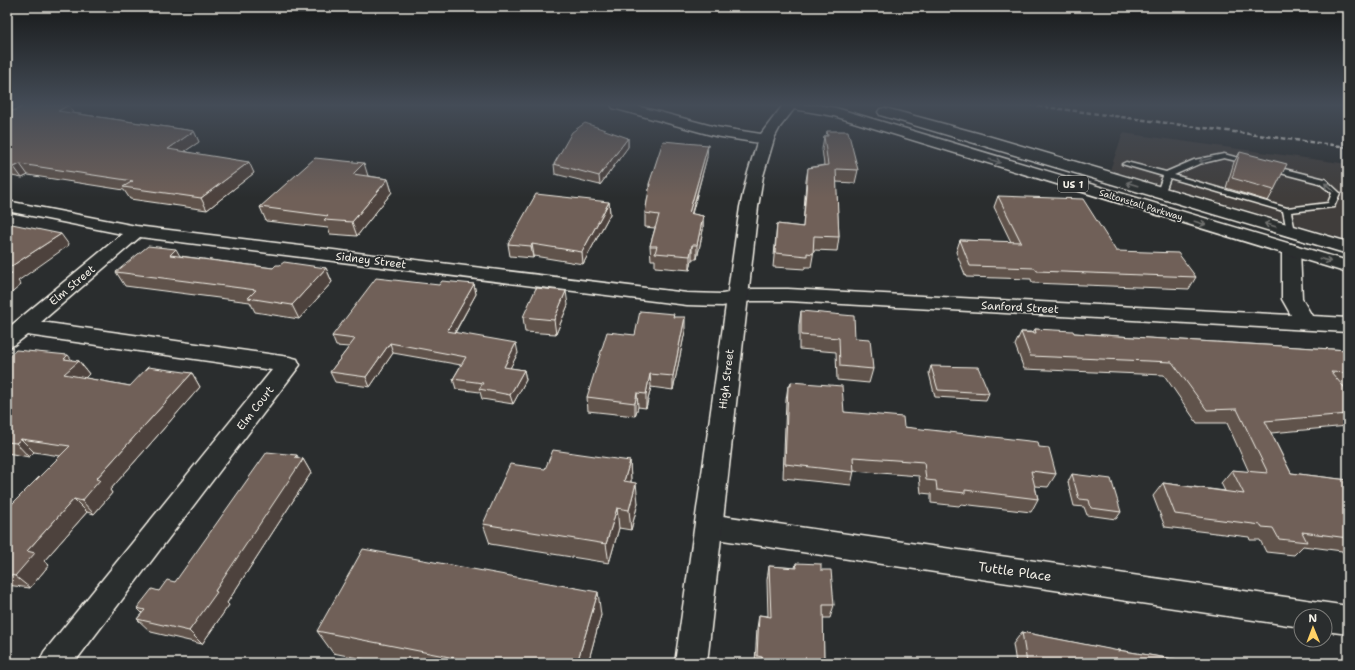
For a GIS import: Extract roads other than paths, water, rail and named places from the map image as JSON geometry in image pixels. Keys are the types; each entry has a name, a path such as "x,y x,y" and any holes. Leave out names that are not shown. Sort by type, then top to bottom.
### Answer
{"main road":[{"path":"749,136 766,139"},
{"name":"High Street","path":"691,663 736,299 750,199 755,176 768,136"},
{"name":"Saltonstall Parkway","path":"916,136 1348,267"},
{"name":"Saltonstall Parkway","path":"972,136 1348,248"}],"street":[{"name":"Sidney Street","path":"7,206 136,231 687,299 736,299"},
{"name":"Elm Street","path":"15,333 136,231"},
{"path":"1292,250 1292,299 1305,322"},
{"name":"Sanford Street","path":"736,299 752,295 788,294 1348,325"},
{"name":"Elm Court","path":"15,333 289,365 55,663"},
{"name":"Tuttle Place","path":"709,526 1293,612"},
{"path":"1333,618 1348,620"}],"lane":[{"path":"1126,164 1167,175 1287,210 1331,205 1336,193 1322,180 1224,156 1197,162 1167,175 1161,192"},
{"path":"1287,210 1291,231"}],"railway":[{"path":"1267,136 1348,147"}]}
